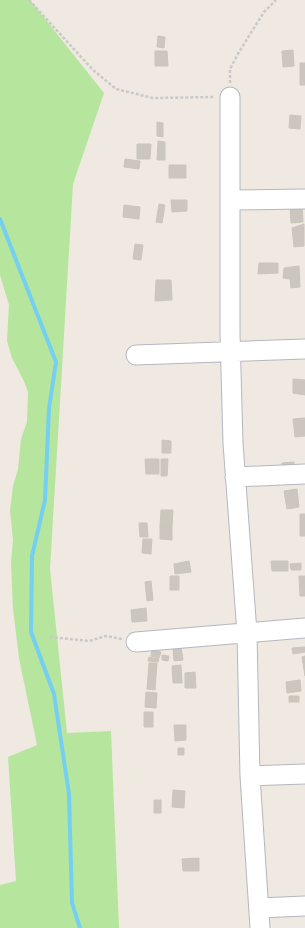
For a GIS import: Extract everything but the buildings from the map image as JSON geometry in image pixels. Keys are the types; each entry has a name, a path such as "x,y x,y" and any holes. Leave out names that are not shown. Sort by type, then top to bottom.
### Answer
{"street":[{"path":"230,97 230,352 233,443 247,633 250,776 260,928"},
{"path":"230,200 305,199"},
{"path":"136,355 305,348"},
{"path":"235,478 305,474"},
{"path":"136,642 305,628"},
{"path":"250,776 305,774"},
{"path":"258,908 305,906"}],"path":[{"path":"29,0 94,70 116,89 152,98 230,97 230,69 264,12 276,0"},
{"path":"50,637 89,641 106,636 136,642"}],"green space":[{"path":"0,0 30,0 104,93 73,184 50,569 67,733 111,731 119,928 0,928 0,885 16,881 8,757 37,745 19,658 13,609 11,563 13,540 10,510 13,486 18,469 21,439 27,422 28,392 12,358 7,341 9,305 0,275"}],"waterway":[{"path":"0,219 56,362 49,408 45,500 32,556 31,632 54,694 69,794 72,903 80,928"}]}
